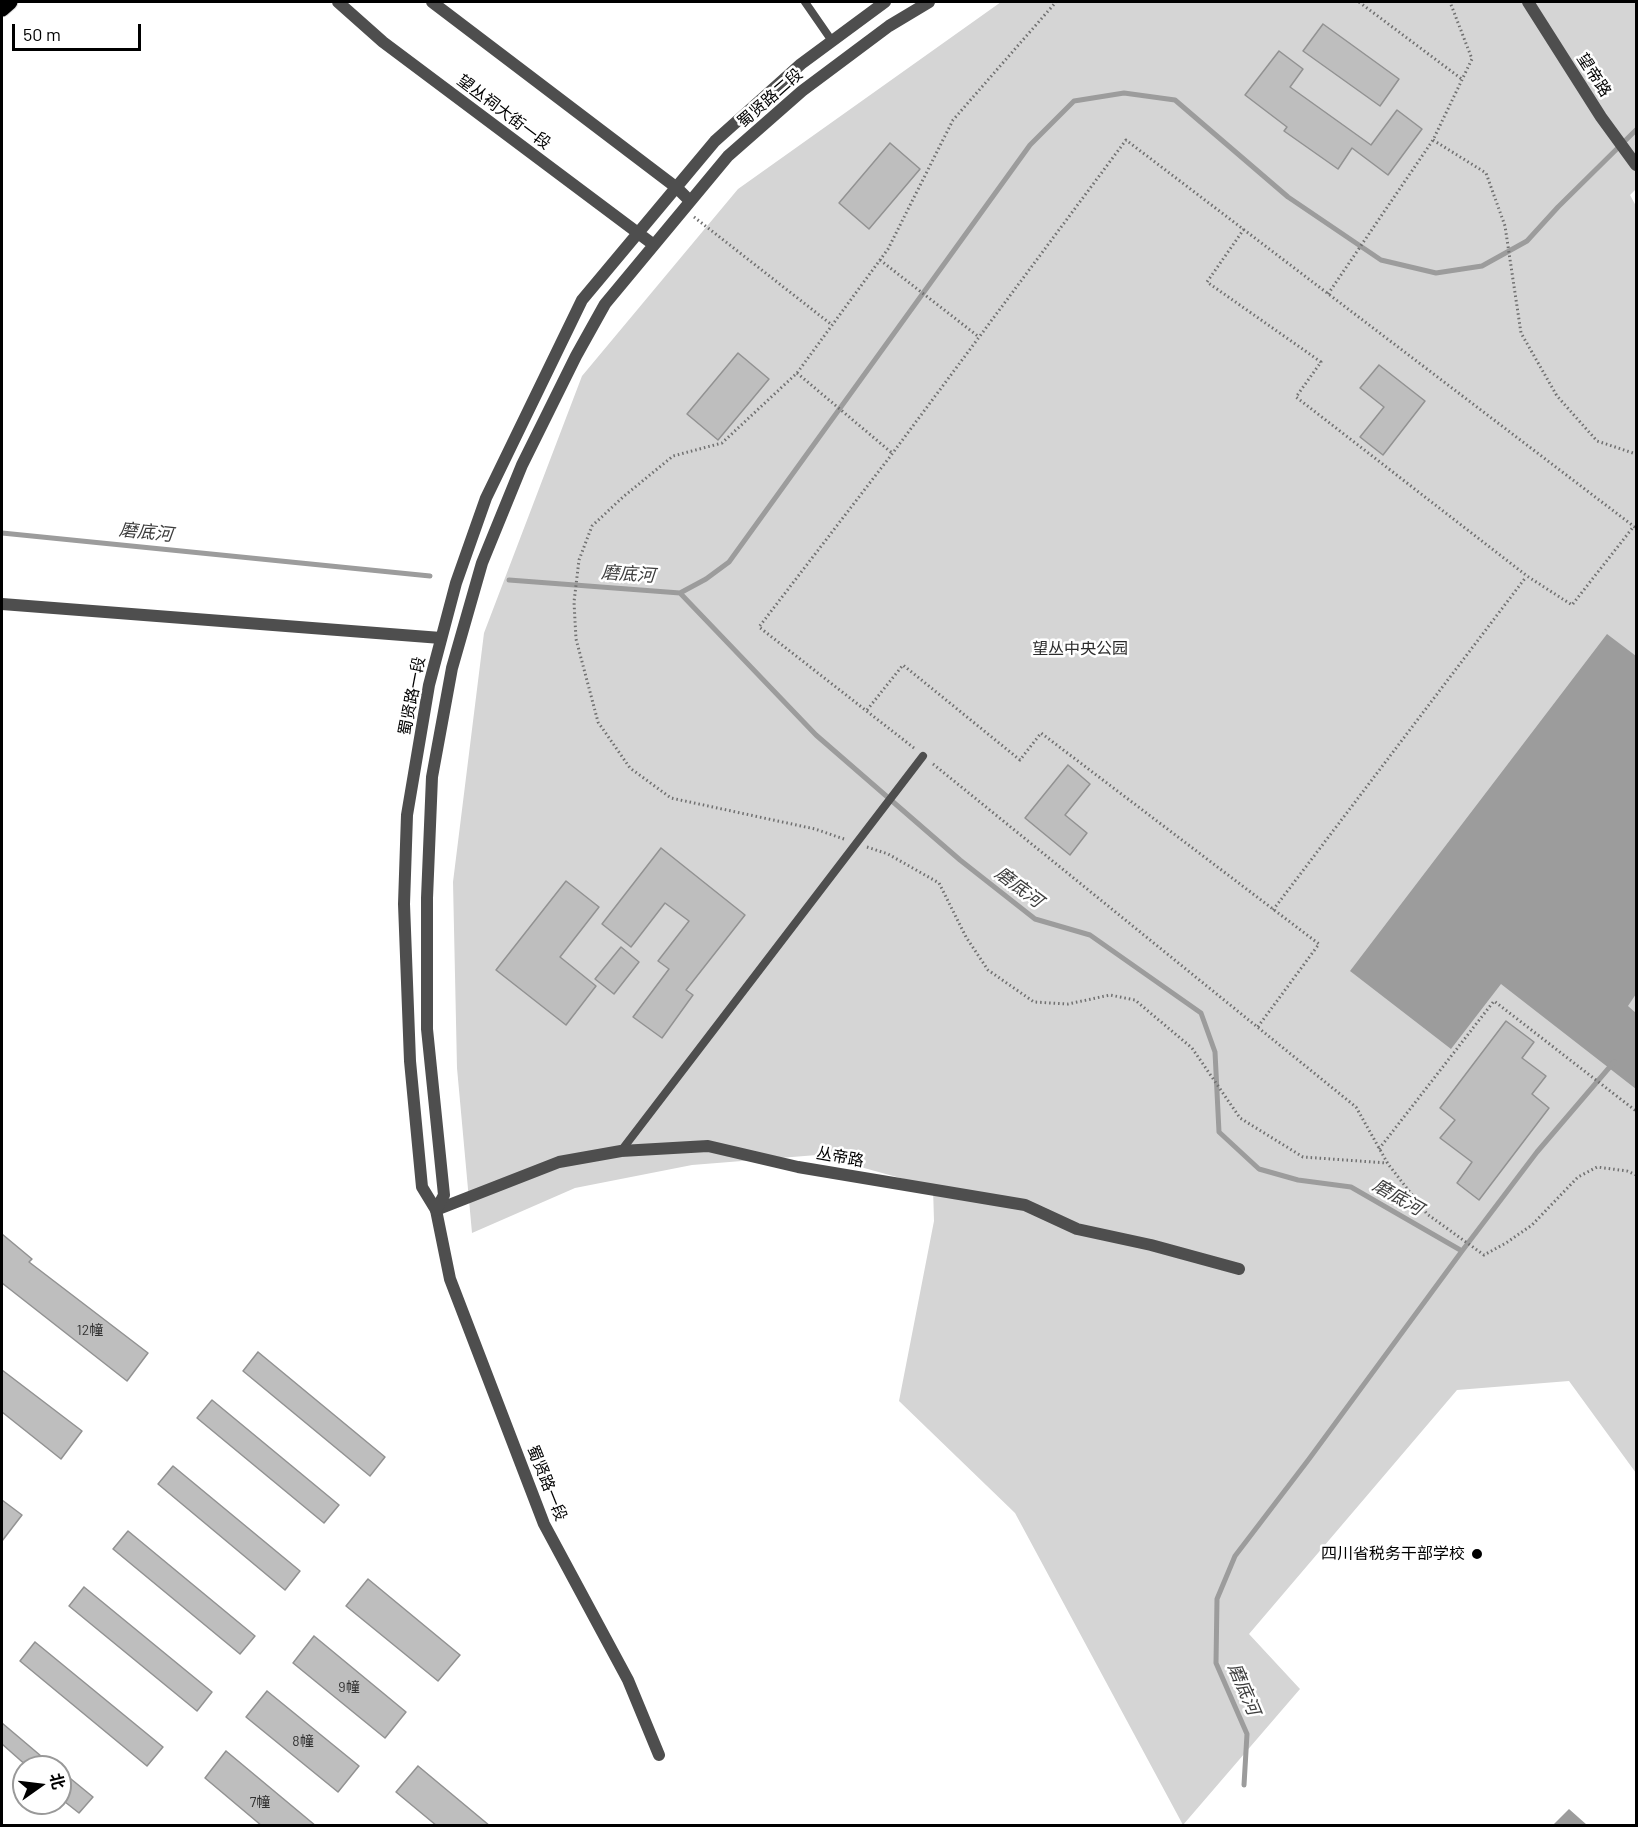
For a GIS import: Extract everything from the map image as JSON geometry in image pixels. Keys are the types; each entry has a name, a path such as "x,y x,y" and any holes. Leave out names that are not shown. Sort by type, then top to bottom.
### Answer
{"main road":[{"path":"2,9 10,2"}],"street":[{"name":"望丛祠大街一段","path":"338,2 383,42 654,244"},
{"path":"432,2 677,188 687,205"},
{"name":"蜀贤路二段","path":"639,233 715,141 801,64 885,2"},
{"name":"蜀贤路二段","path":"654,244 728,156 802,91 889,26 929,2"},
{"name":"望帝路","path":"1528,2 1602,117 1636,165"},
{"name":"蜀贤路一段","path":"639,233 582,300 486,498 456,583 429,685 407,815 404,904 410,1061 422,1187 435,1210 450,1279 544,1524 628,1680 659,1755"},
{"name":"蜀贤路一段","path":"435,1210 444,1196 427,1029 426,898 432,777 452,668 482,563 522,465 576,356 605,304 654,244"},
{"path":"2,604 441,638"},
{"name":"丛帝路","path":"435,1210 560,1162 621,1151 708,1146 798,1167 1025,1205 1077,1229 1151,1245 1239,1269"}],"lane":[{"path":"805,2 832,40"},
{"path":"621,1151 923,756"}],"path":[{"path":"851,842 815,829 670,798 630,768 598,722 576,639 574,602 579,560 592,526 623,497 673,456 722,443 797,373 888,249 953,120 1056,2"},
{"path":"1359,2 1463,81"},
{"path":"1328,294 1433,140 1463,81 1472,59 1450,2"},
{"path":"1244,229 1207,282 1321,362 1296,397 1527,576 1572,605 1635,527 1244,229 1126,140 892,454 759,627 867,710 1356,1107 1378,1149 1427,1214 1484,1255 1532,1225 1578,1177 1597,1167 1627,1171 1636,1175"},
{"path":"1433,140 1486,173 1505,226 1521,333 1557,396 1597,441 1636,453"},
{"path":"687,205 832,325"},
{"path":"880,260 979,337"},
{"path":"797,373 892,454"},
{"path":"1273,910 1527,576"},
{"path":"867,710 903,665 1020,760 1041,733 1319,944 1257,1028"},
{"path":"860,845 888,854 939,883 966,937 988,970 1034,1002 1068,1004 1110,995 1135,1000 1192,1048 1240,1118 1303,1156 1388,1164"},
{"path":"1378,1149 1494,1001 1636,1111"}],"green space":[{"name":"望丛中央公园","path":"1001,2 1636,2 1636,189 1630,195 1636,206 1636,1473 1569,1381 1457,1390 1249,1634 1300,1689 1183,1825 1015,1513 899,1401 934,1221 933,1187 817,1155 692,1165 575,1188 472,1233 457,1068 453,882 484,633 582,376 738,189"}],"shaded area":[{"path":"1607,634 1636,656 1636,994 1628,1006 1636,1013 1636,1089 1501,984 1451,1049 1350,971"},
{"path":"1569,1809 1587,1825 1553,1825"}],"building":[{"path":"1323,24 1399,79 1380,106 1303,51"},
{"path":"1279,51 1303,69 1290,87 1371,145 1397,110 1422,129 1388,175 1352,148 1338,169 1284,131 1287,127 1245,95"},
{"path":"890,143 920,169 869,229 839,203"},
{"path":"738,353 769,379 718,440 687,414"},
{"path":"1379,365 1425,401 1383,455 1360,437 1384,407 1360,388"},
{"path":"1068,765 1090,784 1065,815 1087,833 1070,855 1025,818"},
{"path":"661,848 745,915 686,990 693,995 662,1038 633,1017 669,969 658,961 689,921 665,903 631,947 602,924"},
{"path":"566,881 599,907 560,957 596,986 566,1025 496,970"},
{"path":"621,947 639,962 614,994 595,979"},
{"path":"1506,1021 1534,1042 1522,1058 1546,1076 1532,1094 1549,1108 1479,1200 1457,1183 1472,1162 1440,1138 1455,1120 1440,1108"},
{"path":"2,1234 32,1259 29,1262 148,1353 127,1381 2,1283"},
{"path":"258,1352 385,1457 370,1476 243,1371"},
{"path":"2,1370 82,1431 61,1459 2,1412"},
{"path":"212,1400 339,1505 324,1523 197,1418"},
{"path":"173,1466 300,1571 285,1590 158,1484"},
{"path":"2,1500 22,1515 2,1541"},
{"path":"128,1531 255,1636 240,1654 113,1549"},
{"path":"368,1579 460,1655 438,1681 346,1606"},
{"path":"84,1587 212,1692 197,1711 69,1606"},
{"path":"314,1636 406,1712 385,1738 293,1663"},
{"path":"35,1642 163,1747 147,1766 20,1661"},
{"path":"267,1691 359,1766 338,1792 246,1717"},
{"path":"2,1723 40,1755 14,1755 2,1744"},
{"path":"226,1751 316,1826 262,1826 205,1778"},
{"path":"418,1766 490,1826 437,1826 396,1792"},
{"path":"72,1780 93,1797 79,1813 72,1807"}],"waterway":[{"path":"680,593 706,579 729,562 1030,145 1074,101 1124,93 1175,100 1288,197 1381,260 1436,273 1482,266 1527,241 1636,130"},
{"name":"磨底河","path":"2,533 430,576"},
{"name":"磨底河","path":"509,580 680,593 816,735 960,860 1035,919 1090,935 1201,1013 1215,1052 1219,1132 1259,1169 1298,1180 1351,1187 1462,1251 1537,1152 1614,1062"},
{"name":"磨底河","path":"1244,1785 1247,1734 1216,1663 1217,1599 1235,1556 1462,1251"}],"place":[{"name":"四川省税务干部学校","path":"1477,1554"}]}
